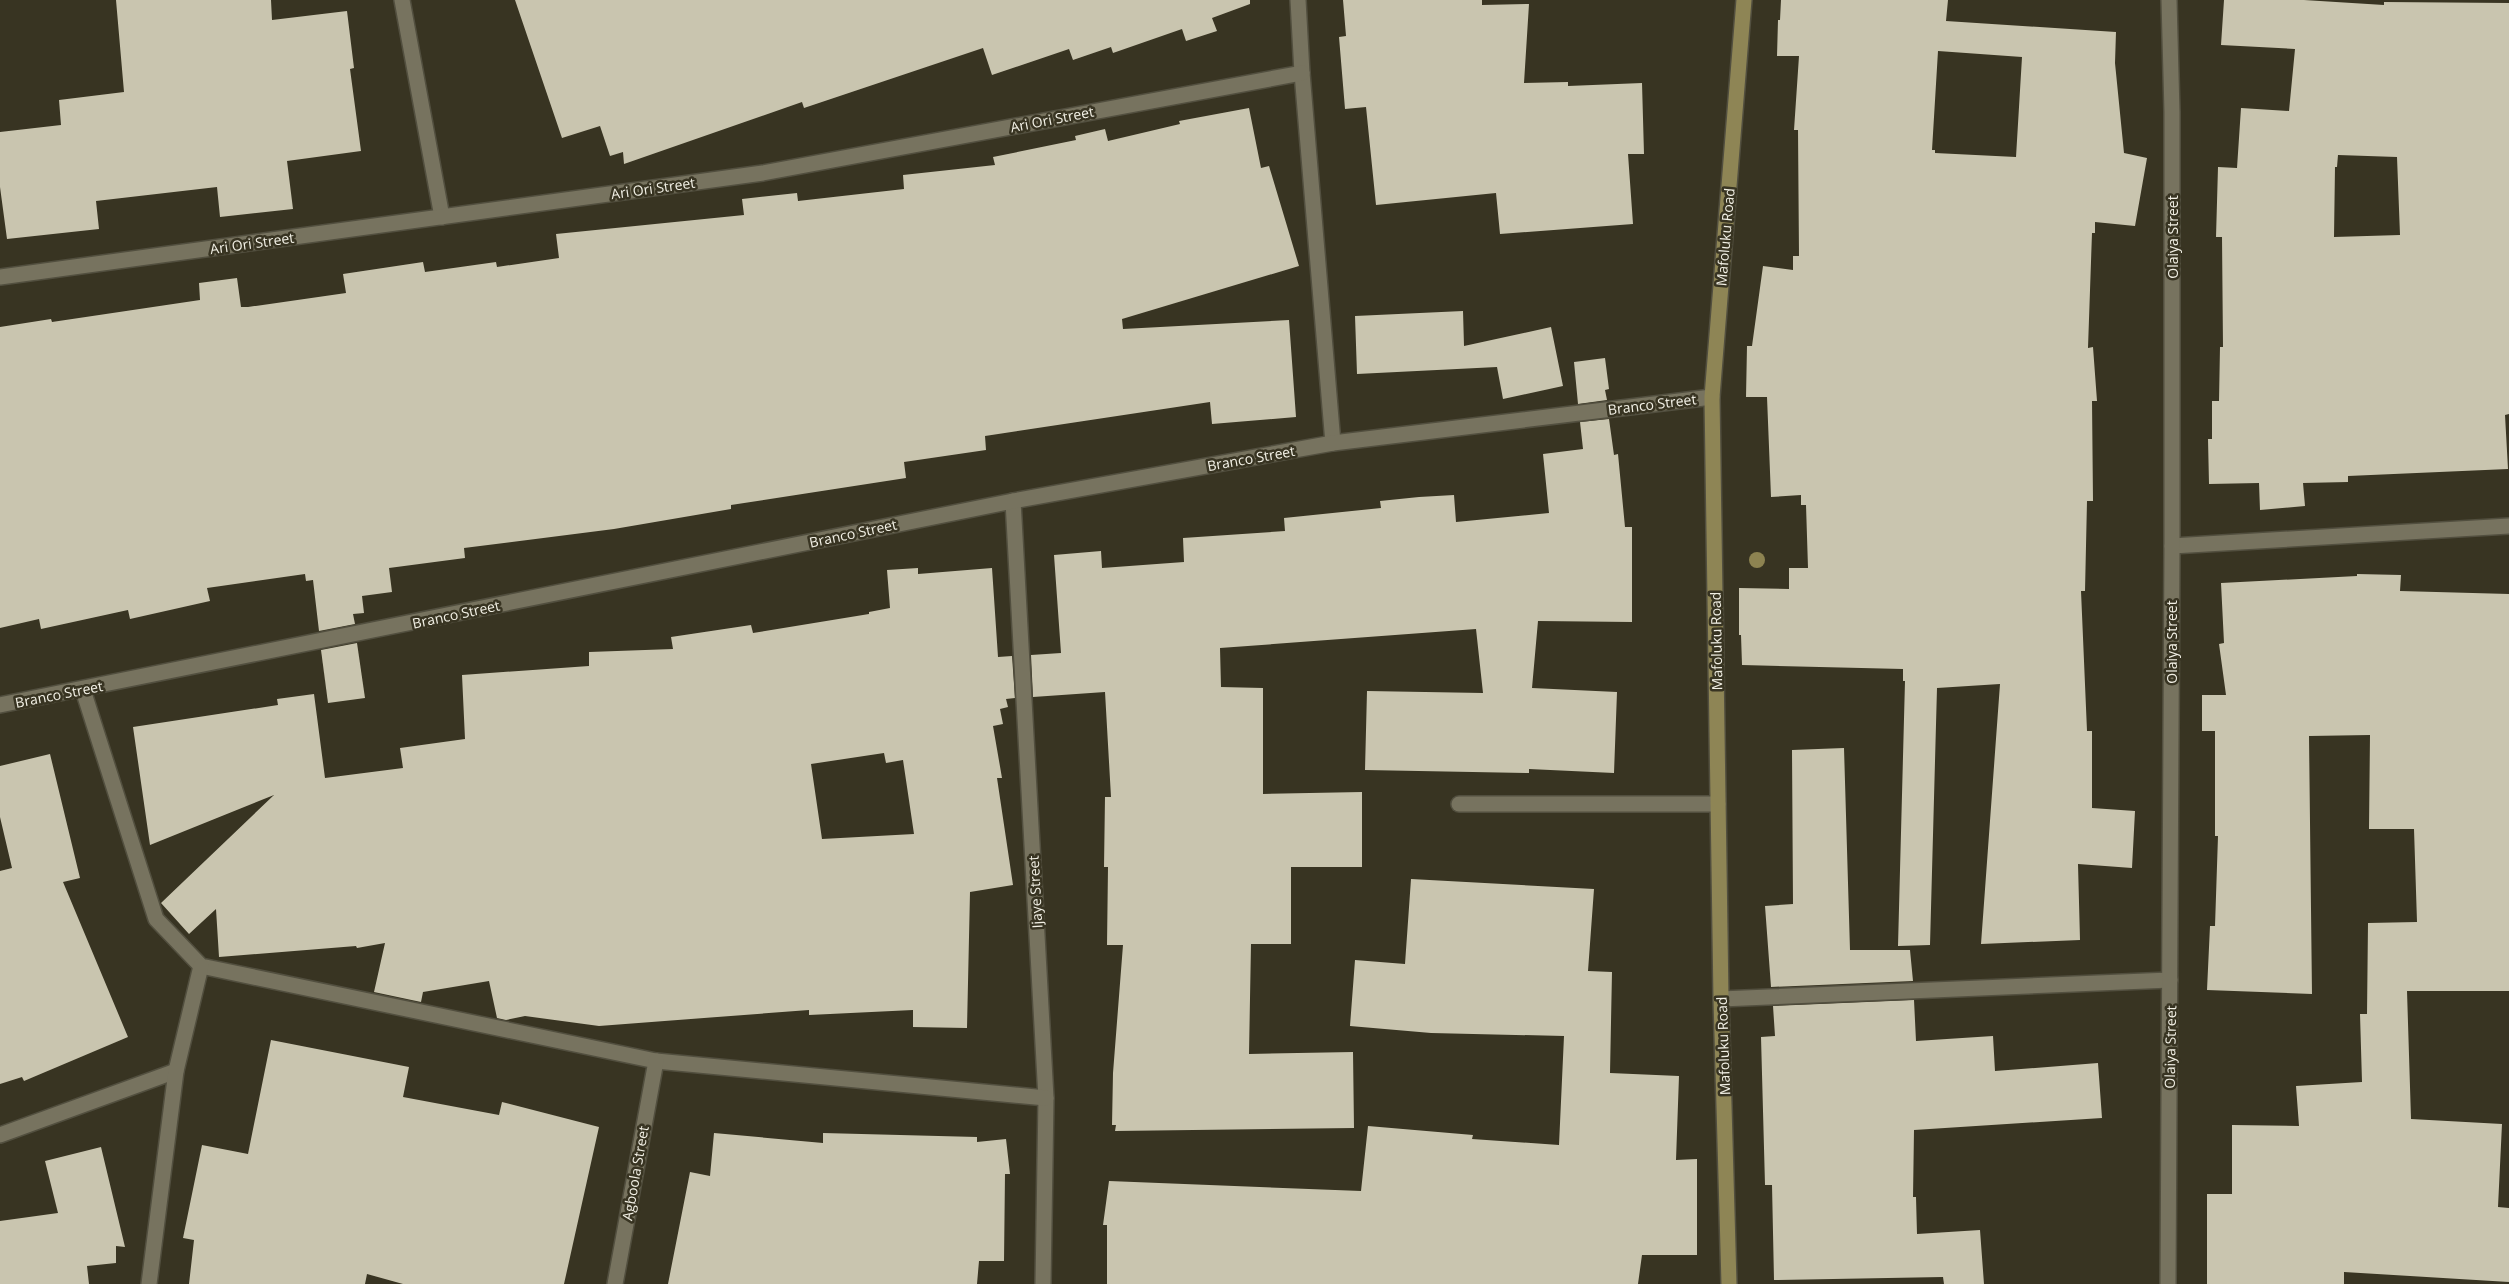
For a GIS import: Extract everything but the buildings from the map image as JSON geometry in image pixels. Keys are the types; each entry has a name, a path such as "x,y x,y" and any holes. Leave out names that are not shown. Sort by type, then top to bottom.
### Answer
{"street":[{"path":"402,0 442,217"},
{"path":"1298,0 1302,73 1332,443"},
{"name":"Mafoluku Road","path":"1729,1284 1721,999 1712,397 1744,0"},
{"name":"Olaiya Street","path":"2168,1284 2172,546 2172,112 2169,0"},
{"name":"Ari Ori Street","path":"0,277 763,173 1302,73"},
{"name":"Branco Street","path":"0,705 83,690 1013,501 1332,443 1712,397"},
{"name":"Ijaye Street","path":"1013,501 1046,1098 1044,1284"},
{"path":"2172,546 2509,526"},
{"path":"83,690 156,919 201,966 656,1061 1046,1098"},
{"path":"1459,804 1718,804"},
{"path":"149,1284 176,1071 201,966"},
{"path":"1721,999 2170,980"},
{"name":"Agboola Street","path":"615,1284 656,1061"},
{"path":"0,1135 176,1071"}]}
